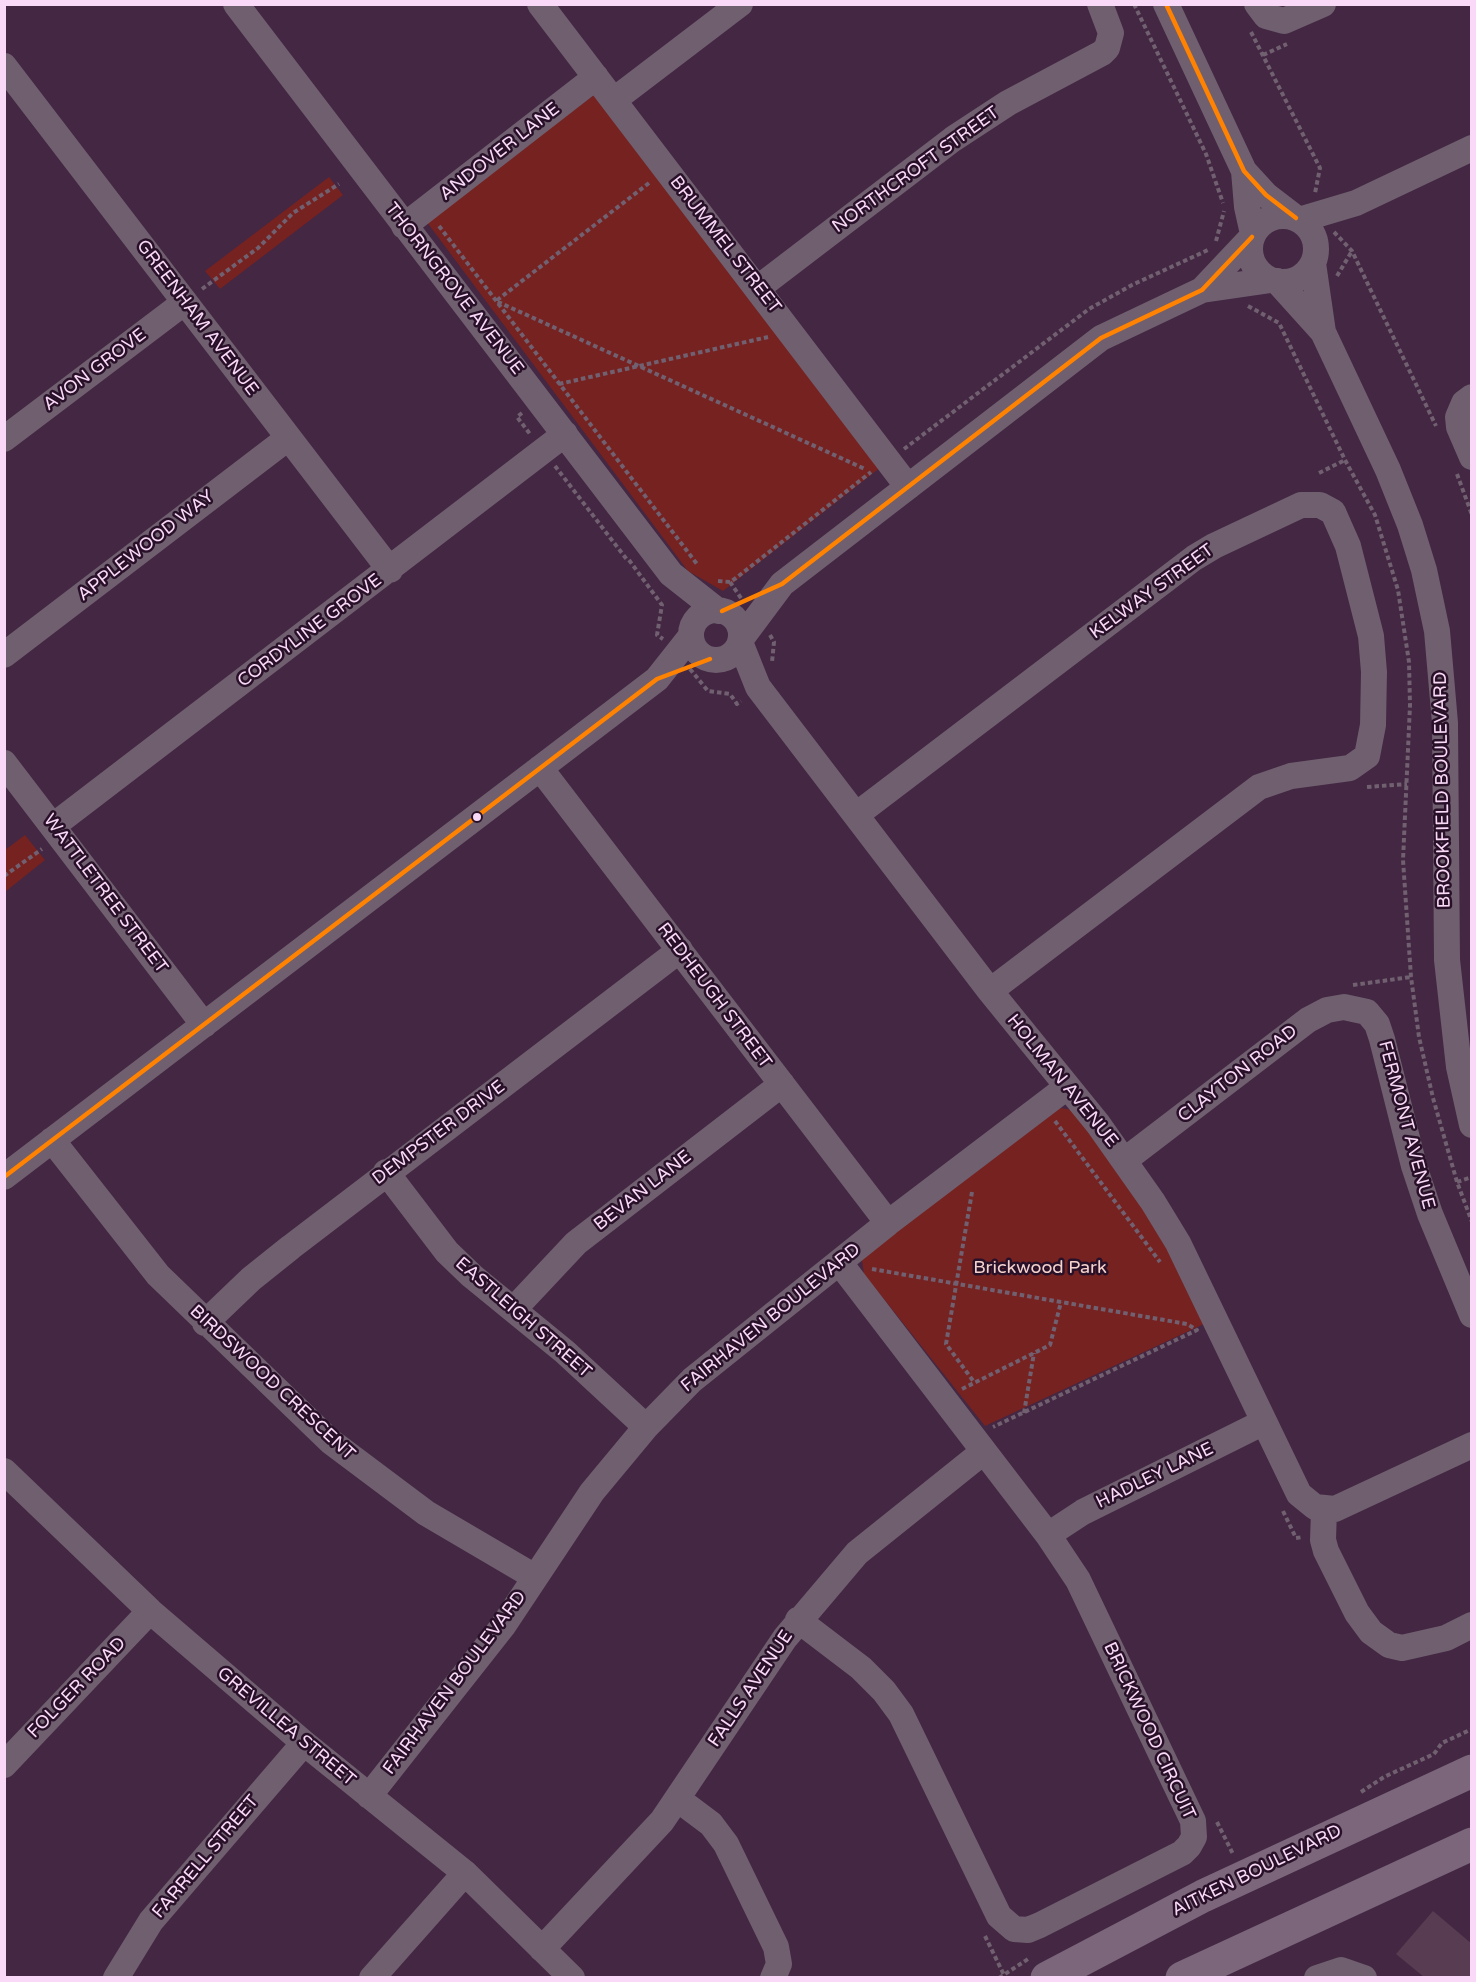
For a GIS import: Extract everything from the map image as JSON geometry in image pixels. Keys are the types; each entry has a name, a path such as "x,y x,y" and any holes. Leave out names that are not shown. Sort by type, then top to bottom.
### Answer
{"main road":[{"name":"AITKEN BOULEVARD","path":"1047,1977 1203,1896 1472,1771"},
{"path":"1182,1977 1472,1844"}],"street":[{"name":"THORNGROVE AVENUE","path":"236,4 671,574 720,611"},
{"name":"BRUMMEL STREET","path":"540,4 758,288 772,333 886,456 908,486"},
{"path":"614,100 740,4"},
{"name":"NORTHCROFT STREET","path":"758,288 953,139 1008,103 1102,53 1109,42 1108,22 1100,4"},
{"path":"1166,4 1244,171 1266,195 1308,227 1314,236 1314,260"},
{"path":"1257,4 1266,16 1284,21 1323,4"},
{"name":"GREENHAM AVENUE","path":"4,66 193,296 288,438 390,570"},
{"name":"ANDOVER LANE","path":"404,225 596,77"},
{"path":"1202,290 1266,220 1276,216 1297,219 1356,203 1472,148"},
{"path":"1244,171 1246,207 1252,235 1251,258 1255,267 1274,280"},
{"path":"4,1177 657,679 691,634 698,619 704,614 720,611 782,584 1101,338 1202,290 1298,278 1314,260 1331,229 1356,203"},
{"name":"BROOKFIELD BOULEVARD","path":"1314,260 1323,332"},
{"name":"BROOKFIELD BOULEVARD","path":"1274,280 1323,332 1388,470 1410,525 1424,570 1437,631 1445,723 1447,960 1459,1067 1472,1125"},
{"name":"AVON GROVE","path":"9,426 193,296"},
{"path":"1472,397 1464,403 1458,417 1459,427 1472,457"},
{"name":"CORDYLINE GROVE","path":"48,837 565,434"},
{"name":"APPLEWOOD WAY","path":"4,655 288,438"},
{"name":"KELWAY STREET","path":"856,815 1194,558 1214,546 1301,505 1320,505 1333,512 1348,546 1371,636 1374,672 1373,725 1367,756 1350,768 1291,776 1259,787 990,991"},
{"name":"THORNGROVE AVENUE","path":"671,574 691,634"},
{"path":"657,679 733,654 740,640 782,584"},
{"path":"720,611 734,619 741,632 740,640"},
{"path":"691,634 697,651 712,660"},
{"name":"HOLMAN AVENUE","path":"740,640 758,687 990,991 1125,1160 1178,1244 1299,1494 1319,1508"},
{"name":"HOLMAN AVENUE","path":"712,660 758,687"},
{"name":"WATTLETREE STREET","path":"4,763 48,837 204,1025"},
{"name":"REDHEUGH STREET","path":"540,768 888,1223"},
{"name":"DEMPSTER DRIVE","path":"206,1323 250,1279 386,1172 680,950"},
{"name":"CLAYTON ROAD","path":"1125,1160 1308,1020 1327,1010 1344,1007 1359,1009"},
{"name":"FERMONT AVENUE","path":"1359,1009 1367,1012 1377,1024 1414,1166 1454,1278 1472,1315"},
{"name":"BEVAN LANE","path":"514,1309 576,1243 782,1084"},
{"name":"FAIRHAVEN BOULEVARD","path":"369,1796 503,1626 572,1518 646,1427 699,1373 888,1223 1067,1087"},
{"name":"BIRDSWOOD CRESCENT","path":"52,1140 158,1275 330,1441 379,1480 443,1524 535,1577"},
{"name":"EASTLEIGH STREET","path":"386,1172 447,1252 472,1276 565,1352 646,1427"},
{"name":"BRICKWOOD CIRCUIT","path":"798,1620 861,1668 884,1691 901,1714 999,1916 1014,1929 1028,1930 1182,1853 1189,1846 1195,1828 1078,1580 1048,1535 839,1262"},
{"name":"HADLEY LANE","path":"1048,1535 1083,1512 1264,1422"},
{"path":"1472,1445 1347,1505 1319,1508 1323,1540 1334,1570 1357,1613 1371,1632 1389,1645 1402,1648 1426,1643 1472,1625"},
{"name":"FALLS AVENUE","path":"542,1949 637,1850 679,1800 769,1659 798,1620 857,1553 983,1452"},
{"name":"GREVILLEA STREET","path":"4,1471 150,1611 304,1743 465,1874 572,1977"},
{"name":"FOLGER ROAD","path":"4,1766 150,1611"},
{"name":"FARRELL STREET","path":"116,1977 151,1922 304,1743"},
{"path":"679,1800 711,1824 726,1844 776,1947 779,1964 773,1977"},
{"path":"372,1977 465,1874"},
{"path":"1317,1977 1341,1970 1365,1977"}],"path":[{"path":"712,579 729,582 736,578 886,456 1089,309 1132,285 1214,247 1224,212 1222,202 1206,154 1134,4"},
{"path":"643,174 655,190"},
{"path":"496,301 650,183"},
{"path":"193,296 236,261 258,248 293,213 339,184"},
{"path":"426,209 699,566"},
{"path":"496,301 640,366 886,456"},
{"path":"628,561 517,417 559,384 772,333"},
{"path":"1319,473 1345,460"},
{"path":"1367,787 1407,784"},
{"path":"4,876 48,837"},
{"path":"1348,986 1411,977"},
{"path":"1456,1182 1472,1177"},
{"path":"972,1192 946,1344 974,1382"},
{"path":"872,1269 1187,1324 1197,1330 992,1428"},
{"path":"962,1389 1050,1345 1061,1302"},
{"path":"1024,1413 1034,1353"},
{"path":"1215,1819 1233,1854"},
{"path":"985,1936 1004,1975"}],"green space":[{"path":"594,95 881,467 723,591 688,571 426,221"},
{"path":"329,177 343,195 220,289 205,271"},
{"path":"25,835 45,860 5,892 5,850"},
{"name":"Brickwood Park","path":"1052,1107 1074,1110 1152,1217 1206,1323 985,1426 864,1274 861,1253"}],"building":[{"path":"1433,1911 1472,1944 1472,1977 1424,1977 1396,1954"}],"transit line":[{"path":"1166,4 1244,171 1266,195 1296,218"},
{"path":"722,611 782,584 1101,338 1202,290 1252,237"},
{"path":"4,1177 657,679 710,659"}]}
